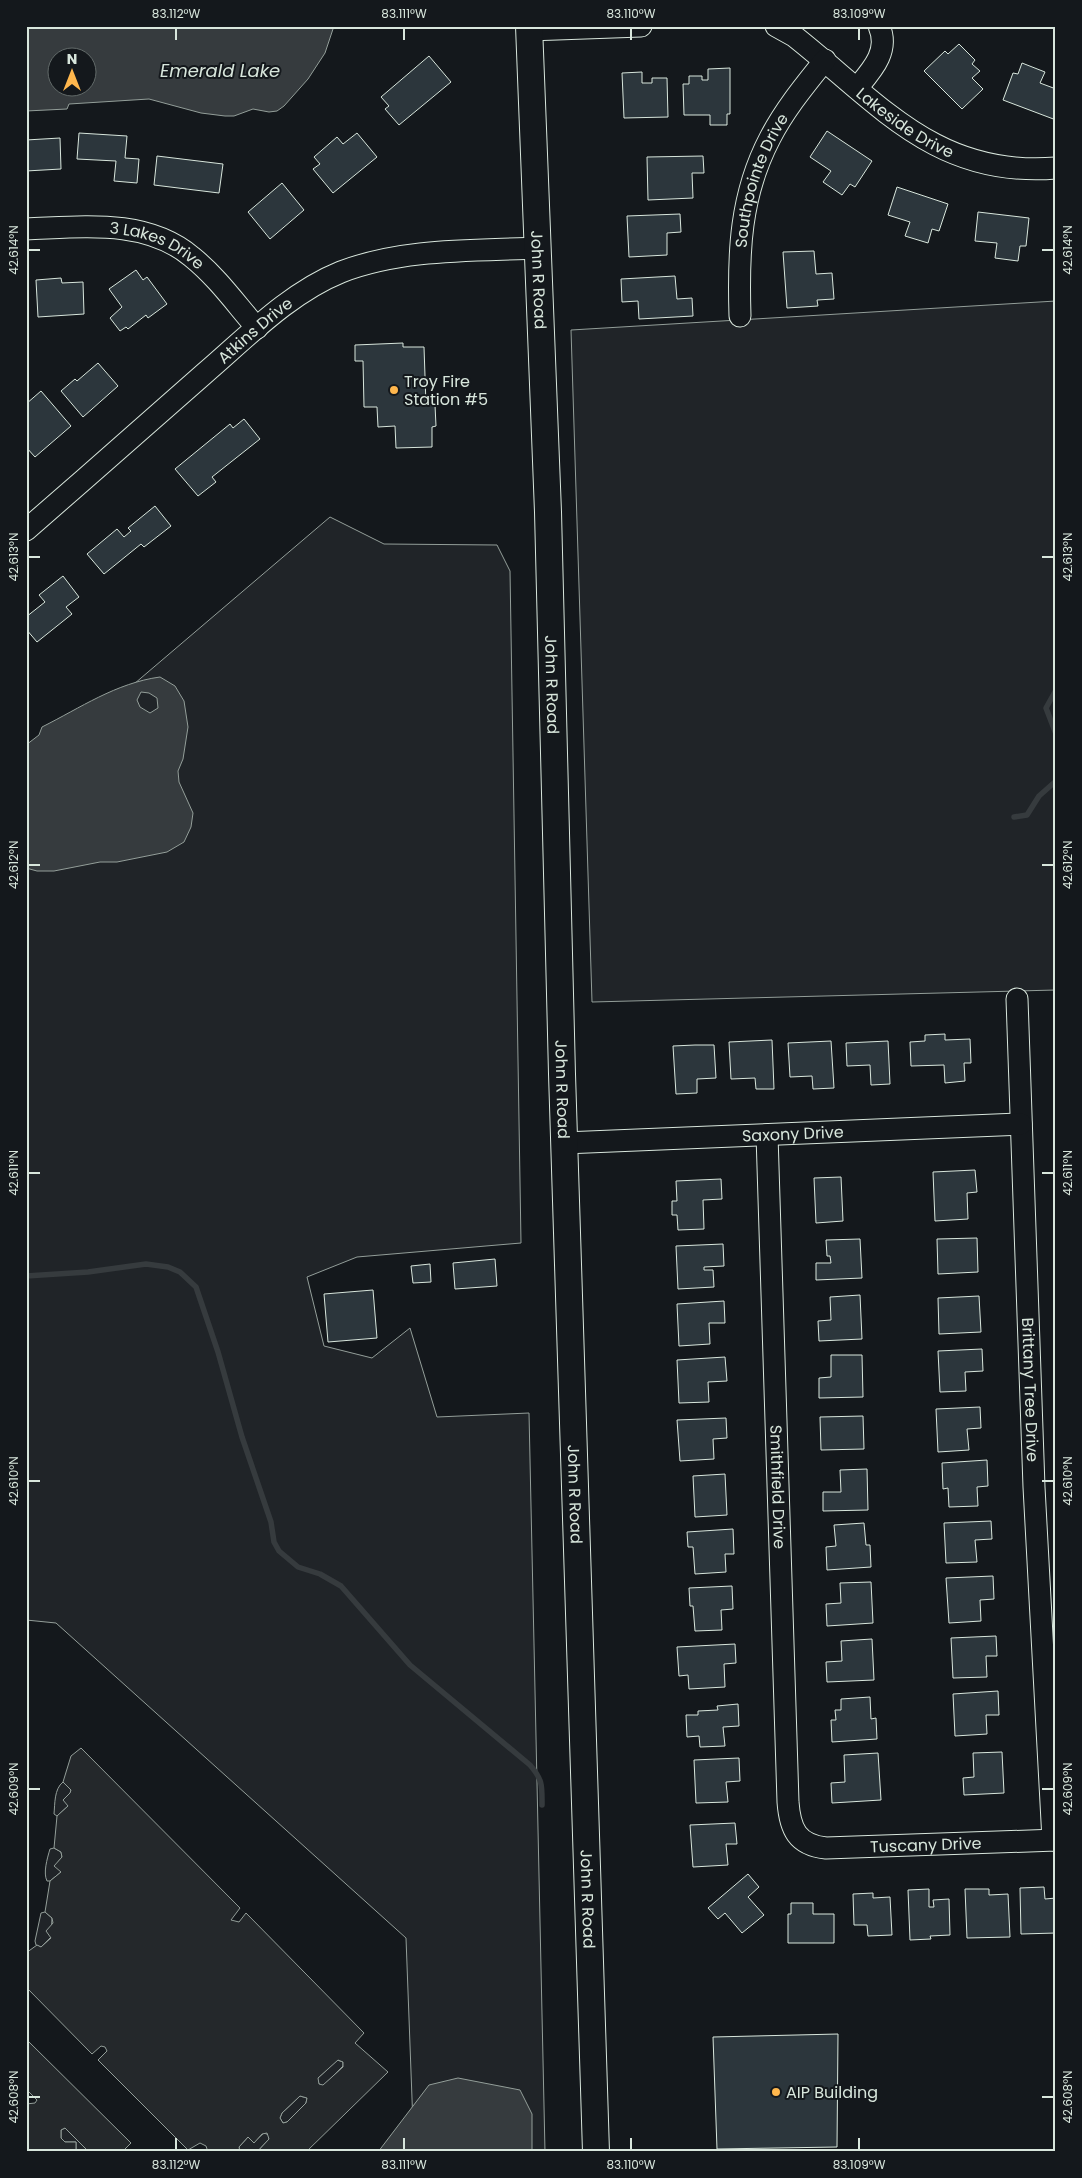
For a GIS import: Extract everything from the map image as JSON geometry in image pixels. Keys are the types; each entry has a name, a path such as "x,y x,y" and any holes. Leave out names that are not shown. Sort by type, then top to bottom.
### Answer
{"main road":[{"name":"John R Road","path":"529,28 539,248 564,1143 596,2152"}],"street":[{"path":"529,28 641,26"},
{"path":"857,88 878,60 882,51 879,26"},
{"name":"Lakeside Drive","path":"790,29 904,127 960,156 1011,169 1056,168"},
{"name":"Southpointe Drive","path":"740,316 738,262 741,232 755,175 769,139 778,123 825,60"},
{"name":"3 Lakes Drive","path":"26,230 124,228 161,238 178,246 204,267 257,328"},
{"name":"Atkins Drive","path":"26,530 257,328 301,294 320,283 341,272 400,257 539,248"},
{"name":"Brittany Tree Drive","path":"1017,999 1034,1487 1055,1840"},
{"name":"Saxony Drive","path":"564,1143 1021,1124"},
{"name":"Smithfield Drive","path":"767,1135 788,1802 792,1824 799,1838"},
{"name":"Tuscany Drive","path":"799,1838 814,1847 826,1848 1055,1840"}],"shaded area":[{"path":"1056,301 1056,990 592,1002 571,330"},
{"path":"330,517 384,544 497,545 510,571 521,1243 357,1257 307,1277 324,1346 372,1358 410,1328 437,1417 529,1413 545,2152 414,2152 406,1938 56,1623 26,1620 26,776"},
{"path":"81,1748 240,1908 231,1920 239,1922 246,1913 364,2033 355,2043 388,2072 306,2152 257,2152 269,2139 267,2133 262,2134 254,2143 248,2137 239,2147 240,2152 208,2152 206,2146 200,2143 188,2150 98,2060 107,2051 105,2047 101,2046 92,2054 26,1987 26,1953 37,1945 41,1947 51,1938 46,1931 53,1923 52,1918 45,1912 50,1881 61,1872 54,1866 62,1857 61,1852 54,1848 57,1816 68,1806 63,1800 71,1790 63,1782 71,1756","holes":["338,2060 343,2062 343,2067 323,2085 319,2084 318,2078","300,2096 307,2098 306,2103 287,2122 283,2123 280,2118 282,2113"]},
{"path":"63,1782 71,1790 68,1806 57,1816 54,1814 56,1797 58,1789"},
{"path":"54,1848 61,1852 62,1857 58,1862 61,1872 50,1881 47,1881 45,1870 50,1849"},
{"path":"45,1912 52,1918 51,1937 41,1947 36,1945 35,1941 41,1913"},
{"path":"26,2039 131,2143 122,2152 89,2152 65,2128 61,2130 61,2138 65,2142 76,2142 76,2152 26,2152 26,2104 35,2103 37,2100 26,2089"},
{"path":"337,2060 343,2062 343,2066 323,2086 319,2084 317,2079"},
{"path":"300,2096 307,2098 306,2103 287,2122 283,2123 280,2118 282,2113"},
{"path":"65,2128 89,2152 76,2152 76,2142 65,2142 61,2138 61,2130"},
{"path":"264,2133 269,2135 269,2139 257,2152 240,2152 239,2147 248,2137 254,2142"}],"water":[{"name":"Emerald Lake","path":"26,26 334,26 325,53 308,79 284,106 277,111 269,112 253,109 234,116 225,116 201,113 149,99 69,104 67,109 26,111"},
{"path":"160,677 175,686 184,701 188,727 183,759 178,771 179,782 193,813 191,827 184,842 167,852 117,862 100,862 54,871 37,871 26,868 26,745 39,735 42,727 113,690","holes":["141,692 149,693 157,698 158,708 150,713 140,707 137,700"]},
{"path":"458,2078 520,2090 532,2114 532,2152 378,2152 429,2085"}],"building":[{"path":"959,44 975,60 972,64 980,71 972,78 983,89 962,109 924,71 945,51 948,54"},
{"path":"429,56 451,82 399,125 385,109 389,106 381,97"},
{"path":"1022,63 1045,72 1040,83 1056,89 1056,120 1003,100 1013,73 1018,74"},
{"path":"730,68 730,114 727,114 727,125 710,125 710,115 684,115 683,84 689,84 689,76 702,76 702,80 708,80 708,69"},
{"path":"642,72 642,83 652,83 652,78 667,78 668,117 624,118 622,73"},
{"path":"827,131 872,161 855,187 850,184 842,195 823,182 831,171 810,157"},
{"path":"79,133 127,136 125,158 139,159 137,183 114,181 116,161 77,159"},
{"path":"357,133 377,157 333,193 313,169 320,164 314,157 337,137 343,144"},
{"path":"60,138 61,169 26,171 26,140"},
{"path":"157,156 223,164 219,193 154,185"},
{"path":"703,156 704,173 692,173 693,198 648,200 647,157"},
{"path":"282,183 304,210 270,239 248,212"},
{"path":"897,187 948,204 939,231 932,229 928,243 905,236 910,222 888,215"},
{"path":"978,212 1029,218 1026,246 1020,246 1018,261 995,258 997,243 975,241"},
{"path":"680,214 681,232 667,233 667,255 629,257 627,216"},
{"path":"814,251 816,274 832,273 834,299 817,300 818,306 787,308 783,252"},
{"path":"136,270 143,280 147,277 167,304 148,318 146,315 128,329 126,327 120,331 110,318 122,307 109,289"},
{"path":"675,276 677,299 692,298 693,316 639,319 638,301 622,302 621,279"},
{"path":"61,278 62,283 83,282 84,314 38,317 36,280"},
{"name":"Troy Fire Station #5","path":"403,343 403,347 424,347 426,405 435,405 436,426 432,427 432,447 396,448 395,426 378,427 377,407 364,407 363,361 355,361 355,345"},
{"path":"98,363 118,386 83,417 61,391 75,379 77,381"},
{"path":"41,391 71,426 35,457 26,447 26,404"},
{"path":"244,419 260,439 212,477 216,482 198,496 175,469 230,424 233,428"},
{"path":"155,506 171,526 144,547 141,544 104,574 87,554 117,529 124,537 131,531 128,528"},
{"path":"63,576 79,597 66,607 72,614 37,642 26,629 26,617 45,602 39,595"},
{"path":"945,1034 945,1040 970,1039 971,1063 964,1063 965,1081 945,1083 944,1065 911,1066 910,1042 925,1041 925,1035"},
{"path":"772,1040 774,1089 756,1089 755,1078 731,1079 729,1042"},
{"path":"831,1041 834,1088 813,1089 812,1076 790,1077 788,1043"},
{"path":"888,1041 890,1084 871,1085 870,1065 847,1066 846,1043"},
{"path":"714,1045 716,1078 697,1079 697,1093 676,1094 673,1046"},
{"path":"975,1170 977,1192 967,1193 968,1219 935,1221 933,1172"},
{"path":"841,1177 843,1221 816,1223 814,1178"},
{"path":"721,1179 722,1199 703,1200 704,1229 678,1230 677,1215 672,1215 672,1201 677,1201 676,1181"},
{"path":"977,1238 978,1272 938,1274 937,1239"},
{"path":"860,1239 862,1278 816,1280 816,1263 831,1263 830,1256 827,1256 826,1240"},
{"path":"723,1244 724,1266 704,1267 704,1270 713,1270 714,1287 678,1289 676,1246"},
{"path":"495,1259 497,1286 455,1289 453,1263"},
{"path":"430,1264 431,1282 413,1283 411,1266"},
{"path":"373,1290 377,1338 328,1342 324,1294"},
{"path":"860,1295 862,1339 819,1341 818,1321 831,1320 830,1297"},
{"path":"979,1296 981,1332 939,1334 938,1298"},
{"path":"724,1301 725,1323 709,1323 710,1344 679,1346 677,1304"},
{"path":"982,1349 983,1371 965,1372 966,1391 940,1392 938,1351"},
{"path":"831,1355 862,1355 863,1397 819,1398 819,1378 831,1377"},
{"path":"725,1357 727,1381 708,1382 709,1402 679,1403 677,1360"},
{"path":"980,1407 981,1428 967,1429 969,1450 938,1452 936,1409"},
{"path":"863,1416 864,1449 821,1450 820,1417"},
{"path":"726,1418 727,1438 713,1439 714,1459 680,1461 677,1420"},
{"path":"987,1460 988,1486 977,1487 978,1506 949,1507 948,1488 943,1489 942,1463"},
{"path":"867,1469 868,1510 823,1511 823,1492 841,1492 840,1470"},
{"path":"725,1474 727,1515 695,1517 693,1476"},
{"path":"991,1521 992,1539 975,1540 977,1562 946,1563 944,1523"},
{"path":"864,1523 866,1545 870,1545 871,1567 827,1570 826,1547 836,1546 834,1525"},
{"path":"733,1529 734,1554 725,1554 726,1572 695,1574 693,1547 688,1547 687,1532"},
{"path":"993,1576 994,1599 980,1600 981,1621 949,1623 946,1578"},
{"path":"871,1582 873,1623 827,1626 826,1604 841,1603 840,1583"},
{"path":"732,1586 733,1609 721,1610 722,1630 695,1631 689,1588"},
{"path":"996,1636 997,1656 986,1656 987,1677 953,1678 951,1638"},
{"path":"872,1639 874,1680 827,1682 826,1662 842,1661 841,1641"},
{"path":"735,1644 736,1663 724,1664 725,1687 689,1689 688,1675 679,1676 677,1647"},
{"path":"998,1691 999,1715 986,1715 987,1734 955,1736 953,1694"},
{"path":"870,1697 871,1719 876,1718 877,1739 832,1742 831,1720 836,1720 835,1710 841,1710 841,1699"},
{"path":"738,1704 739,1726 723,1727 725,1746 700,1747 699,1736 687,1737 686,1715 698,1715 698,1711 718,1710 717,1706"},
{"path":"1002,1752 1004,1793 964,1795 963,1778 974,1777 973,1753"},
{"path":"878,1753 881,1800 832,1803 831,1783 845,1782 844,1755"},
{"path":"739,1758 740,1781 726,1782 728,1802 696,1803 694,1760"},
{"path":"735,1823 737,1844 726,1844 728,1865 693,1867 690,1825"},
{"path":"748,1874 759,1887 748,1897 764,1915 742,1933 725,1913 718,1919 708,1908"},
{"path":"1044,1887 1045,1899 1056,1898 1056,1933 1021,1934 1020,1888"},
{"path":"929,1889 929,1907 934,1907 933,1900 949,1899 950,1935 930,1936 931,1939 910,1940 908,1890"},
{"path":"965,1889 989,1889 989,1895 1008,1894 1010,1937 967,1938"},
{"path":"873,1893 873,1898 890,1897 892,1935 868,1936 867,1925 854,1925 853,1894"},
{"path":"791,1903 813,1903 813,1914 834,1914 834,1943 788,1943 788,1914 791,1914"},
{"name":"AIP Building","path":"838,2034 837,2147 717,2149 713,2037"}],"waterway":[{"path":"1056,690 1046,708 1056,734"},
{"path":"1014,817 1027,815 1039,796 1056,781"},
{"path":"26,1276 88,1272 146,1264 168,1267 180,1272 196,1287 218,1352 242,1437 271,1522 274,1542 279,1551 298,1567 320,1574 341,1586 410,1665 530,1765 541,1784 542,1805"}],"place":[{"name":"Troy Fire Station #5","path":"394,390"},
{"name":"AIP Building","path":"776,2092"}]}
